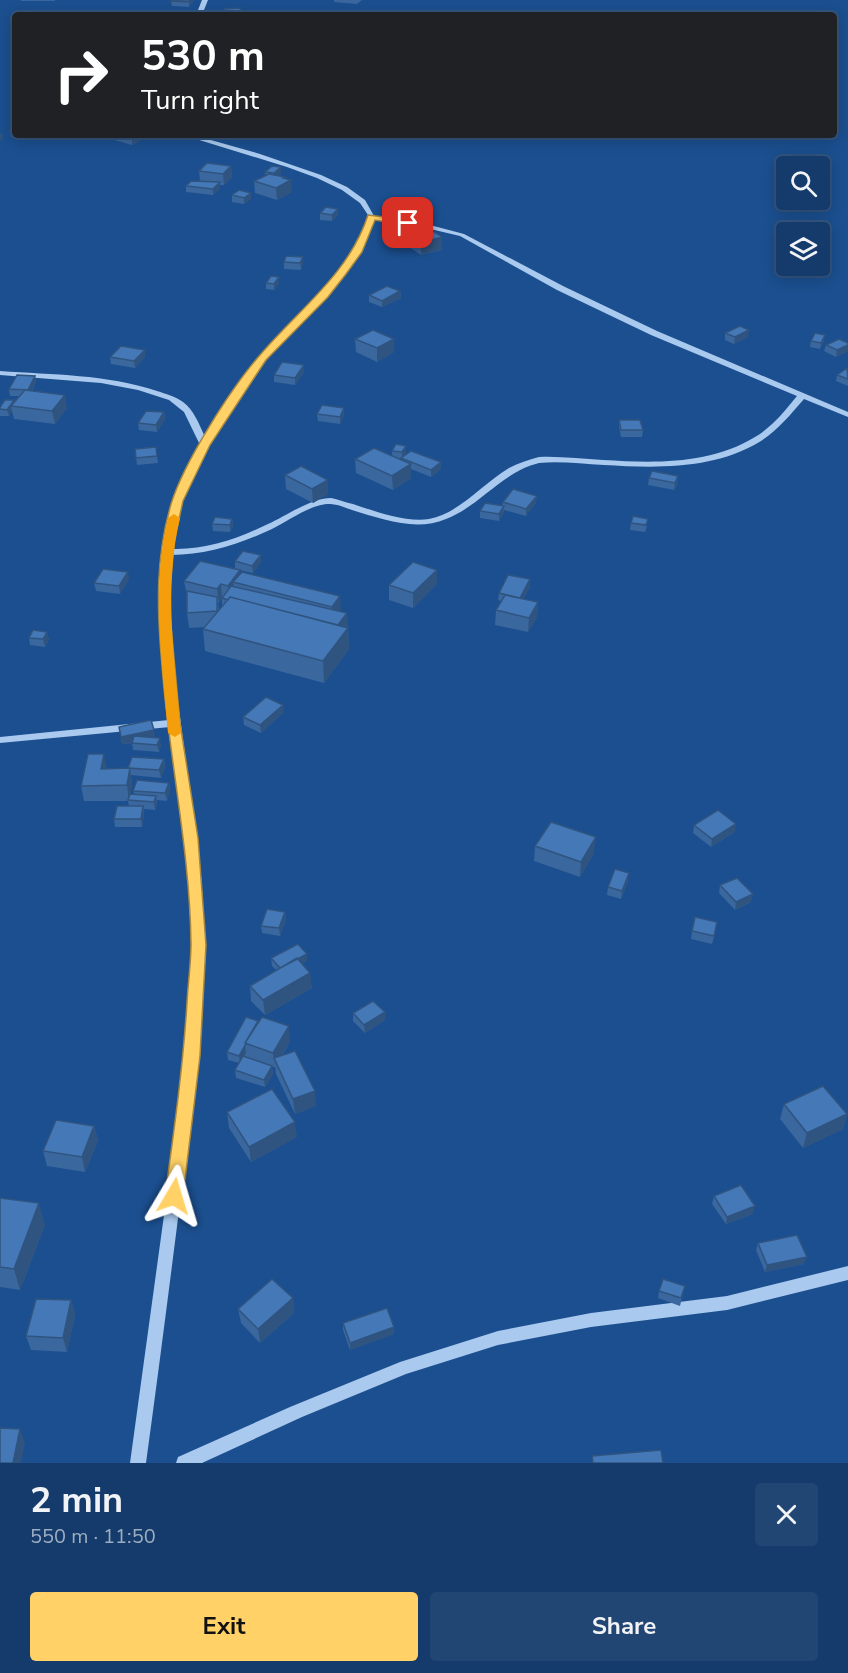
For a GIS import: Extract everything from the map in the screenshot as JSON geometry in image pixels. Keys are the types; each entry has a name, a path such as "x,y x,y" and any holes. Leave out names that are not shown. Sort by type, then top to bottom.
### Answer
{"street":[{"path":"138,1463 192,1056 199,945 190,838 173,723 163,604 167,552 178,501 204,445 262,358 324,295 352,259 370,226 371,217 371,212 362,199 310,173 272,159 197,138"},
{"path":"371,217 426,226 462,235 560,288 654,333 803,394 848,415"},
{"path":"0,373 93,379 135,386 155,393 178,402 189,413 204,445"},
{"path":"167,552 192,553 208,550 269,527 318,503 331,501 411,522 428,523 454,513 521,465 538,460 638,465 706,460 746,445 775,426 803,394"},
{"path":"0,740 173,723"},
{"path":"184,1463 296,1412 405,1367 498,1338 591,1320 726,1303 848,1274"}],"building":[{"path":"172,0 190,0 189,2"},
{"path":"240,8 241,12 224,12 224,9"},
{"path":"207,163 231,166 223,174 199,171"},
{"path":"272,166 281,167 274,173 265,172"},
{"path":"269,174 291,180 276,188 254,181"},
{"path":"191,181 220,182 213,189 186,186"},
{"path":"239,190 251,193 244,198 232,195"},
{"path":"326,207 338,209 332,215 320,213"},
{"path":"427,227 442,237 421,243 406,232"},
{"path":"286,256 303,257 300,263 284,262"},
{"path":"271,276 279,277 274,284 266,283"},
{"path":"387,286 400,291 382,301 369,295"},
{"path":"740,326 749,330 735,337 725,333"},
{"path":"373,330 394,339 377,348 355,339"},
{"path":"815,333 825,335 821,343 811,341"},
{"path":"839,339 848,345 837,350 826,345"},
{"path":"121,346 145,350 134,361 110,357"},
{"path":"282,362 304,365 295,378 274,375"},
{"path":"847,368 848,379 837,375"},
{"path":"17,375 35,376 28,390 9,389"},
{"path":"25,390 65,395 52,411 11,406"},
{"path":"5,400 14,400 7,410 0,409 0,407"},
{"path":"322,405 344,408 340,417 317,414"},
{"path":"146,411 164,412 156,425 138,423"},
{"path":"619,420 640,420 643,430 621,430"},
{"path":"396,444 406,446 402,452 392,451"},
{"path":"156,447 157,456 136,458 135,449"},
{"path":"374,448 411,464 392,476 355,459"},
{"path":"411,451 441,462 431,470 401,458"},
{"path":"301,466 328,480 312,489 285,475"},
{"path":"652,471 678,476 675,483 649,478"},
{"path":"513,489 537,496 526,509 503,502"},
{"path":"485,503 504,506 499,514 480,511"},
{"path":"633,516 648,519 646,525 631,523"},
{"path":"215,517 232,519 230,525 212,524"},
{"path":"243,551 261,555 252,566 235,561"},
{"path":"200,561 240,570 228,586 221,584 217,589 184,581"},
{"path":"413,562 437,570 413,593 389,585"},
{"path":"103,569 128,572 119,586 94,583"},
{"path":"242,572 340,596 332,607 233,582"},
{"path":"508,575 530,579 520,598 499,593"},
{"path":"231,586 347,613 338,625 230,597 228,600 222,598"},
{"path":"187,591 217,597 217,611 187,613"},
{"path":"505,595 538,602 529,618 496,610"},
{"path":"230,597 348,628 323,661 203,629"},
{"path":"33,630 47,632 43,639 29,638"},
{"path":"266,697 283,705 260,725 243,717"},
{"path":"151,720 154,730 121,737 119,727"},
{"path":"134,736 160,738 157,745 132,743"},
{"path":"88,754 104,754 101,769 130,768 127,785 81,786"},
{"path":"132,757 164,759 159,770 128,768"},
{"path":"137,780 169,783 165,793 133,791"},
{"path":"130,794 156,796 154,802 128,800"},
{"path":"117,806 143,806 141,819 114,819"},
{"path":"718,810 736,824 712,839 694,825"},
{"path":"551,822 596,837 581,862 535,846"},
{"path":"615,869 629,873 622,891 608,887"},
{"path":"737,878 753,894 736,902 720,885"},
{"path":"267,909 285,912 279,928 261,926"},
{"path":"695,917 717,922 714,936 692,931"},
{"path":"298,944 307,954 280,968 271,958"},
{"path":"297,958 310,973 263,1000 250,986"},
{"path":"373,1001 385,1012 364,1025 353,1013"},
{"path":"246,1017 258,1021 246,1044 239,1056 227,1052"},
{"path":"262,1017 289,1026 273,1053 245,1043"},
{"path":"295,1051 315,1091 293,1099 274,1058"},
{"path":"243,1056 272,1066 264,1080 235,1070"},
{"path":"823,1086 847,1114 807,1133 784,1104"},
{"path":"272,1089 295,1122 249,1147 227,1112"},
{"path":"56,1120 94,1126 82,1157 43,1151"},
{"path":"741,1185 755,1206 727,1217 714,1196"},
{"path":"0,1198 39,1203 14,1269 0,1267"},
{"path":"797,1235 807,1257 767,1265 758,1243"},
{"path":"272,1279 293,1298 258,1329 238,1309"},
{"path":"663,1279 685,1286 681,1298 659,1291"},
{"path":"36,1299 71,1300 63,1338 26,1336"},
{"path":"387,1308 394,1327 350,1343 343,1323"},
{"path":"0,1428 20,1429 13,1463 0,1463"},
{"path":"661,1450 663,1463 593,1463 592,1456"}],"slow traffic":[{"path":"174,518 168,542 163,604 175,733"}],"route":[{"path":"174,1196 192,1056 199,945 190,838 173,723 163,604 168,542 173,521 178,501 204,445 236,395 262,358 324,295 343,272 357,252 370,226 371,217 408,223"}]}
